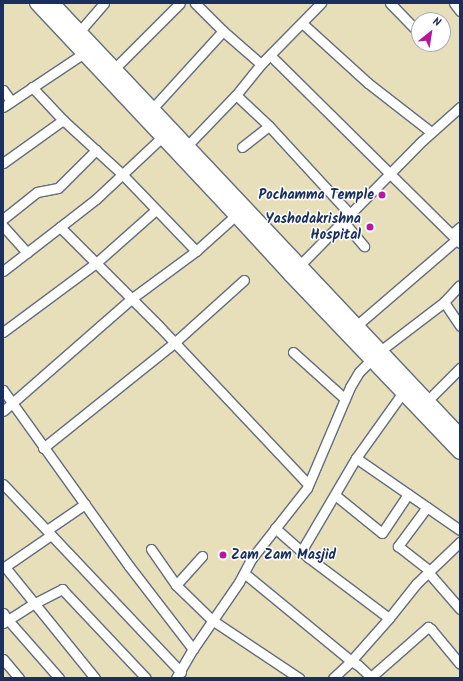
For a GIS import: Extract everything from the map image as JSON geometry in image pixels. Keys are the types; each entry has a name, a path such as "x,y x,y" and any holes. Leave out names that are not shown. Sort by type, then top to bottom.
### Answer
{"main road":[{"path":"37,3 114,69 151,110 236,215 376,356 427,401 460,436"},
{"path":"52,3 79,32 89,49 162,137 182,150 299,266 356,326 403,392 460,452"}],"street":[{"path":"79,32 104,3"},
{"path":"114,69 180,3"},
{"path":"195,3 223,31 261,64"},
{"path":"182,150 236,96 261,64 321,3"},
{"path":"390,3 411,25"},
{"path":"454,3 460,11"},
{"path":"302,23 368,83 431,132"},
{"path":"151,110 223,31"},
{"path":"3,107 89,49"},
{"path":"270,55 391,172 456,239"},
{"path":"32,87 63,120 122,174 196,251"},
{"path":"3,90 11,101"},
{"path":"236,96 269,126 350,214"},
{"path":"299,266 431,132 460,107"},
{"path":"3,163 63,120"},
{"path":"242,147 269,126"},
{"path":"3,271 96,200 162,137"},
{"path":"3,219 37,192 58,188 96,150"},
{"path":"3,332 96,263 156,210"},
{"path":"3,411 11,402 131,299 196,251 236,215"},
{"path":"343,221 364,246"},
{"path":"3,226 27,254"},
{"path":"60,227 174,343 308,484"},
{"path":"356,326 456,239 460,227"},
{"path":"44,448 174,343 244,280"},
{"path":"3,484 49,532 179,675 193,649 244,573 252,558 308,484 345,399 359,372 376,356 444,302 460,285"},
{"path":"444,302 460,326"},
{"path":"293,352 345,399"},
{"path":"427,401 460,368"},
{"path":"3,390 129,566 193,649"},
{"path":"302,550 356,458 403,392"},
{"path":"356,458 460,530"},
{"path":"335,495 382,533 408,494"},
{"path":"85,504 4,568 95,678"},
{"path":"427,507 398,546 429,572 460,609"},
{"path":"275,528 389,618"},
{"path":"333,678 351,661 389,618 416,584 460,542"},
{"path":"151,549 176,585 212,620 299,678"},
{"path":"176,585 202,556"},
{"path":"244,573 371,677 428,627 432,628 460,664"},
{"path":"59,678 5,619 62,589 66,591 146,678"},
{"path":"3,659 19,678"}],"place":[{"name":"Pochamma Temple","path":"382,195"},
{"name":"Yashodakrishna Hospital","path":"370,227"},
{"name":"Zam Zam Masjid","path":"223,555"}]}
